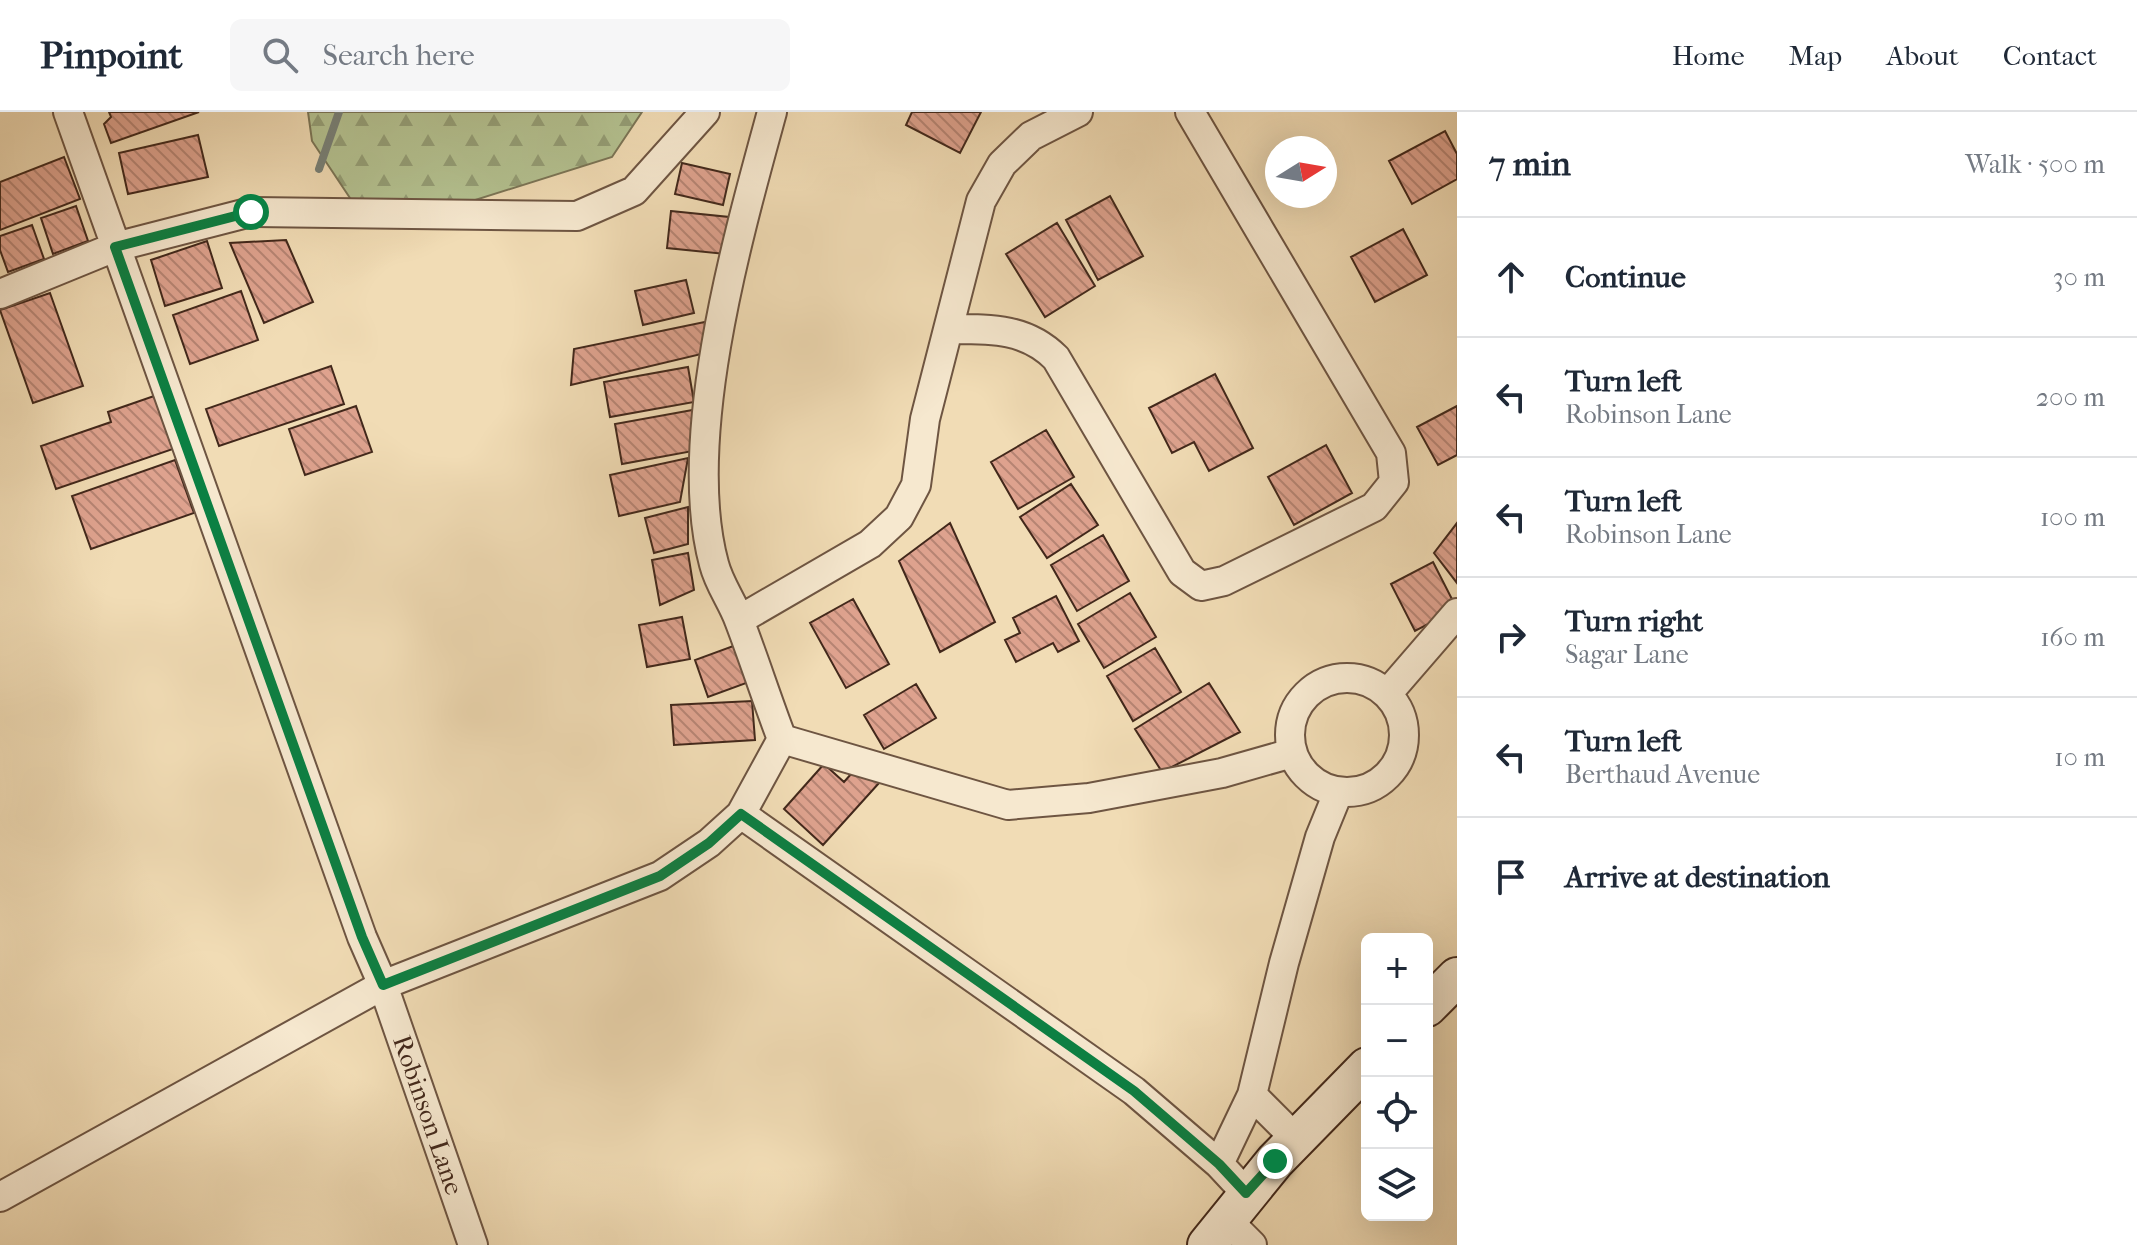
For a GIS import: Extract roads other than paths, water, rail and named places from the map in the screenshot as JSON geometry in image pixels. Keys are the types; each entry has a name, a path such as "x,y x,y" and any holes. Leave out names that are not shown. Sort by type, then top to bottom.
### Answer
{"street":[{"name":"Robinson Lane","path":"68,112 362,937 383,985 473,1245"},
{"path":"0,294 115,247 251,212 577,216 634,191 705,112"},
{"path":"0,1197 383,985 660,876 709,843 741,814 782,739 739,620 714,566 705,508 709,389 750,193 772,112"},
{"path":"739,620 870,544 899,517 916,485 925,419 981,201 1002,164 1031,136 1078,112"},
{"path":"950,329 996,329 1027,336 1056,358 1182,572 1201,586 1224,581 1374,507 1394,482 1391,453 1190,112"},
{"path":"1387,694 1457,613"},
{"path":"1340,677 1357,678 1387,694 1398,708 1404,744 1388,776 1373,787 1338,793 1309,779 1292,753 1291,720 1298,704 1316,686 1340,677"},
{"path":"782,739 1008,805 1089,798 1222,773 1292,753"},
{"path":"1226,1231 1219,1164 1252,1095 1284,963 1320,837 1338,793"},
{"path":"741,814 1134,1091 1219,1164"},
{"path":"1429,1005 1457,977"},
{"path":"1226,1231 1295,1138 1361,1073"},
{"path":"1252,1095 1295,1138"}],"waterway":[{"path":"319,169 339,112"}]}
